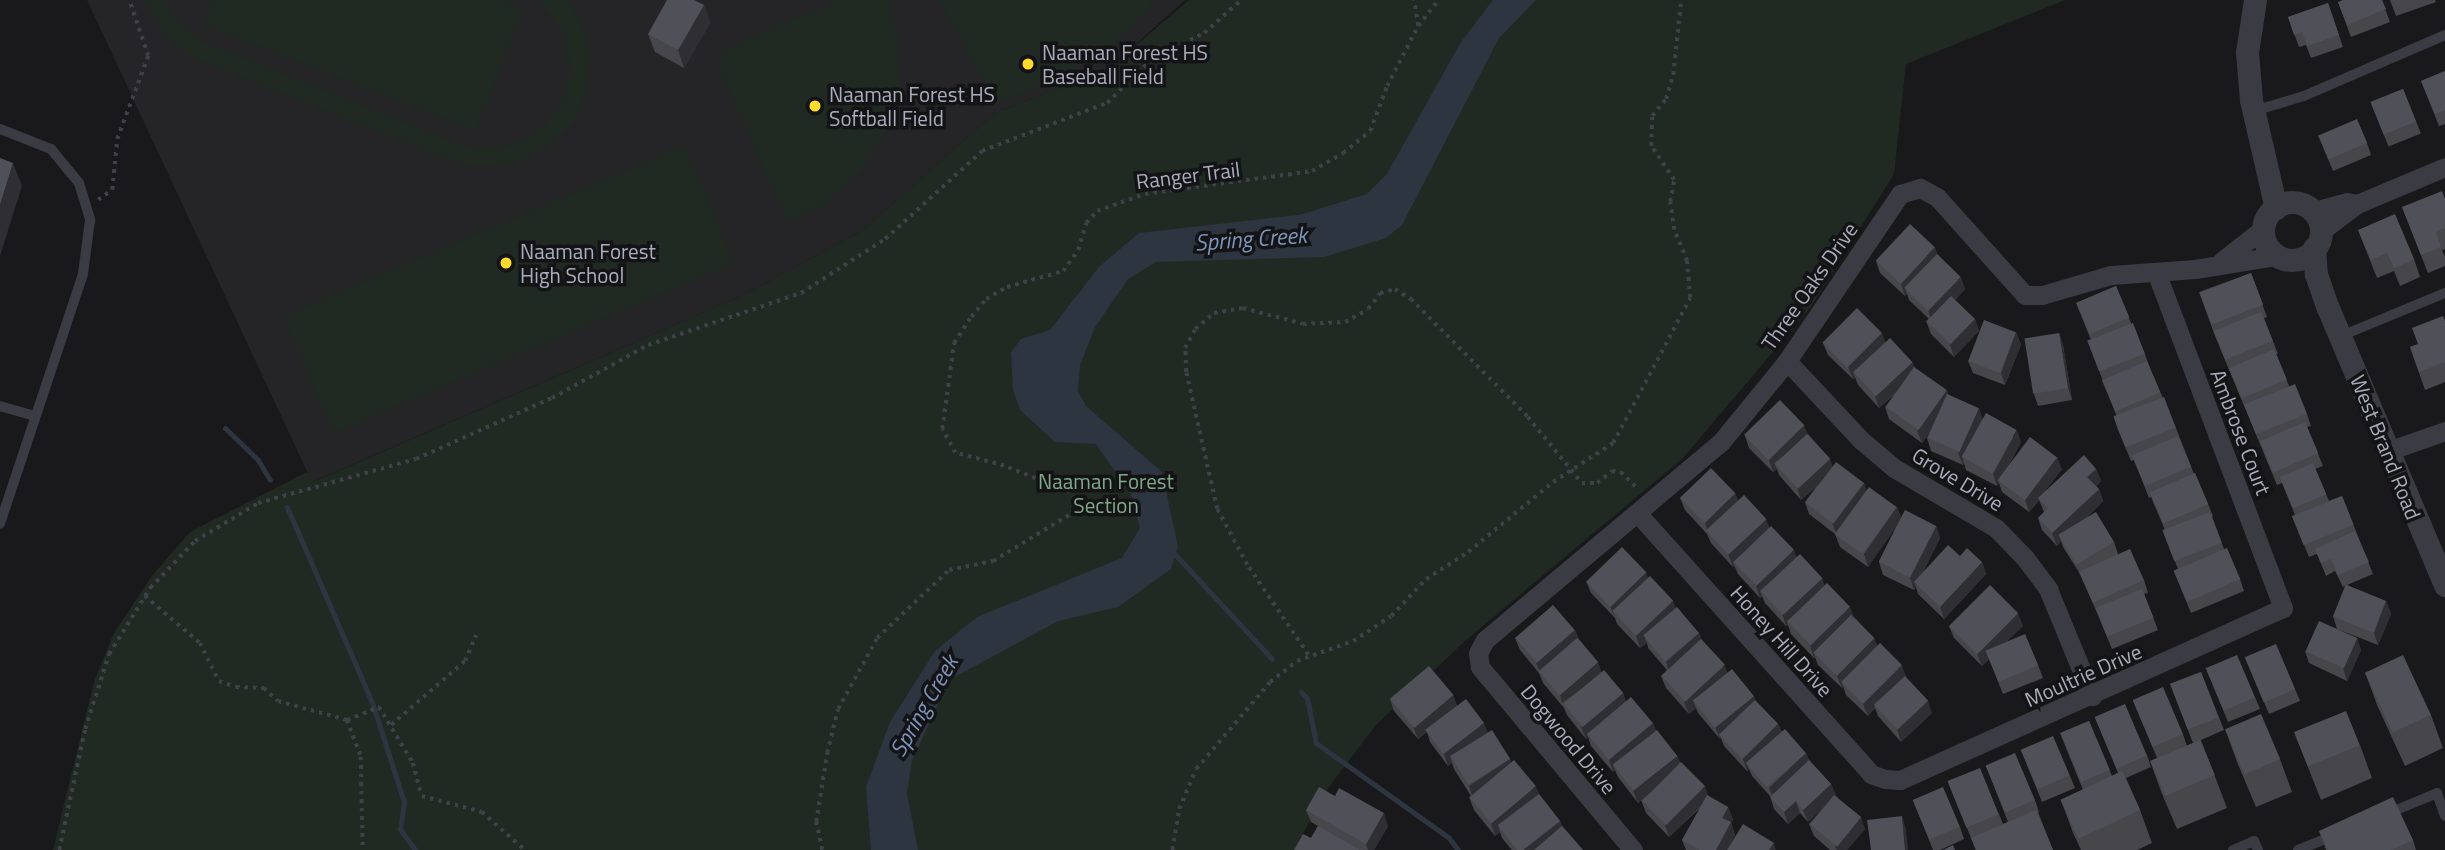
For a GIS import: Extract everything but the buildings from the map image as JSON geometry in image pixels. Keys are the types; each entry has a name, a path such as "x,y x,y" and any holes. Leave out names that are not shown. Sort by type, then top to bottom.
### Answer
{"street":[{"name":"West Brand Road","path":"2255,0 2247,52 2254,112 2264,144 2270,218 2265,243 2319,303 2328,308"},
{"name":"West Brand Road","path":"2264,144 2273,151 2312,223 2316,274 2328,308 2385,452 2443,576"},
{"path":"2282,259 2312,223 2445,167"},
{"name":"Three Oaks Drive","path":"1478,653 1485,640 1639,515 1721,442 1787,360 1900,194 1910,189 1937,197 2025,295 2042,295 2111,275 2155,272 2222,262 2282,259"},
{"path":"2222,262 2288,201 2312,223"},
{"name":"Ambrose Court","path":"2155,272 2283,608"},
{"name":"Grove Drive","path":"1787,360 1861,440 1894,468 1996,528 2025,558 2048,589 2092,696"},
{"path":"2385,452 2445,431"},
{"name":"Honey Hill Drive","path":"1639,515 1871,774 1900,780"},
{"name":"Moultrie Drive","path":"1900,780 2283,608"},
{"name":"Dogwood Drive","path":"1478,653 1489,678 1633,850"}],"lane":[{"path":"2254,112 2304,96 2445,35"},
{"path":"0,129 51,149 79,183 90,220 83,274 0,524"},
{"path":"2341,336 2445,293"},
{"path":"0,406 36,416"},
{"path":"2374,819 2437,793 2445,816"},
{"path":"2298,850 2348,829"},
{"path":"2233,850 2254,841 2258,850"}],"path":[{"path":"97,200 111,190 113,153 148,56 146,38 129,0"},
{"path":"59,850 96,689 123,626 145,596 195,541 258,503 416,459 552,398 648,345 801,293 886,239 982,151 1107,103 1152,59 1204,33 1241,0"},
{"path":"1413,0 1418,26"},
{"name":"Ranger Trail","path":"822,850 816,822 827,753 838,709 877,638 949,570 993,561 1072,513 1075,499 1067,491 1004,466 955,453 948,441 942,429 947,375 954,343 971,317 986,299 1007,287 1063,271 1078,250 1086,223 1097,211 1126,199 1173,189 1273,180 1312,172 1343,153 1370,131 1387,86 1418,26 1438,0"},
{"path":"1172,850 1179,809 1196,769 1270,682 1308,655 1353,641 1391,616 1426,579 1468,552 1553,482 1613,443 1690,298 1687,261 1674,230 1670,202 1674,180 1651,146 1651,116 1667,99 1673,75 1681,0"},
{"path":"1308,655 1247,565 1217,509 1186,372 1185,348 1195,328 1214,313 1242,308 1303,324 1345,321 1368,309 1380,293 1395,289 1411,299 1528,417 1582,483 1598,483 1606,474 1621,472 1643,495"},
{"path":"145,596 200,643 219,681 236,687 264,688 278,701 347,720 379,707 413,763 422,796 482,812 525,850"},
{"path":"391,725 465,661 476,635"},
{"path":"347,720 361,757 363,850"}],"shaded area":[{"name":"Naaman Forest High School","path":"87,0 1185,0 1107,70 995,113 862,231 744,295 312,482"}],"green space":[{"path":"144,0 165,0 175,19 202,41 465,146 496,148 523,141 546,124 563,99 570,67 566,36 538,0 566,0 580,20 589,53 587,87 575,120 550,147 512,165 468,167 188,56 161,32"},
{"path":"212,0 502,0 524,9 476,131 203,25"},
{"name":"Naaman Forest HS Softball Field","path":"837,0 887,0 898,35 900,93 891,120 865,168 821,206 787,222 718,67 724,49"},
{"name":"Naaman Forest HS Baseball Field","path":"939,0 1156,0 1115,43 1048,85 995,103"},
{"name":"Naaman Forest Section","path":"1189,0 2065,0 1906,64 1894,174 1810,308 1683,458 1466,640 1375,726 1328,788 1294,850 53,850 94,682 113,635 151,577 190,532 307,472 313,482 744,295 862,231 995,113 1107,70"},
{"path":"685,145 735,263 333,434 283,316"}],"water":[{"name":"Spring Creek","path":"1493,0 1536,0 1499,38 1402,225 1386,238 1324,257 1156,262 1128,279 1095,327 1080,365 1078,391 1086,406 1162,472 1178,547 1171,569 1118,607 1058,621 949,680 912,761 907,794 918,850 871,850 866,787 890,722 935,651 977,617 1122,558 1140,528 1131,494 1096,444 1055,442 1020,410 1013,390 1011,352 1021,339 1050,330 1099,267 1139,233 1299,215 1367,194 1387,174 1461,42"}],"waterway":[{"path":"225,428 258,460 270,480"},
{"path":"287,507 373,705 404,802 400,829 415,850"},
{"path":"1172,551 1272,659"},
{"path":"1301,692 1307,698 1316,743 1449,838 1458,850"}],"place":[{"name":"Naaman Forest HS Baseball Field","path":"1028,64"},
{"name":"Naaman Forest HS Softball Field","path":"815,106"},
{"name":"Naaman Forest High School","path":"506,263"}]}
